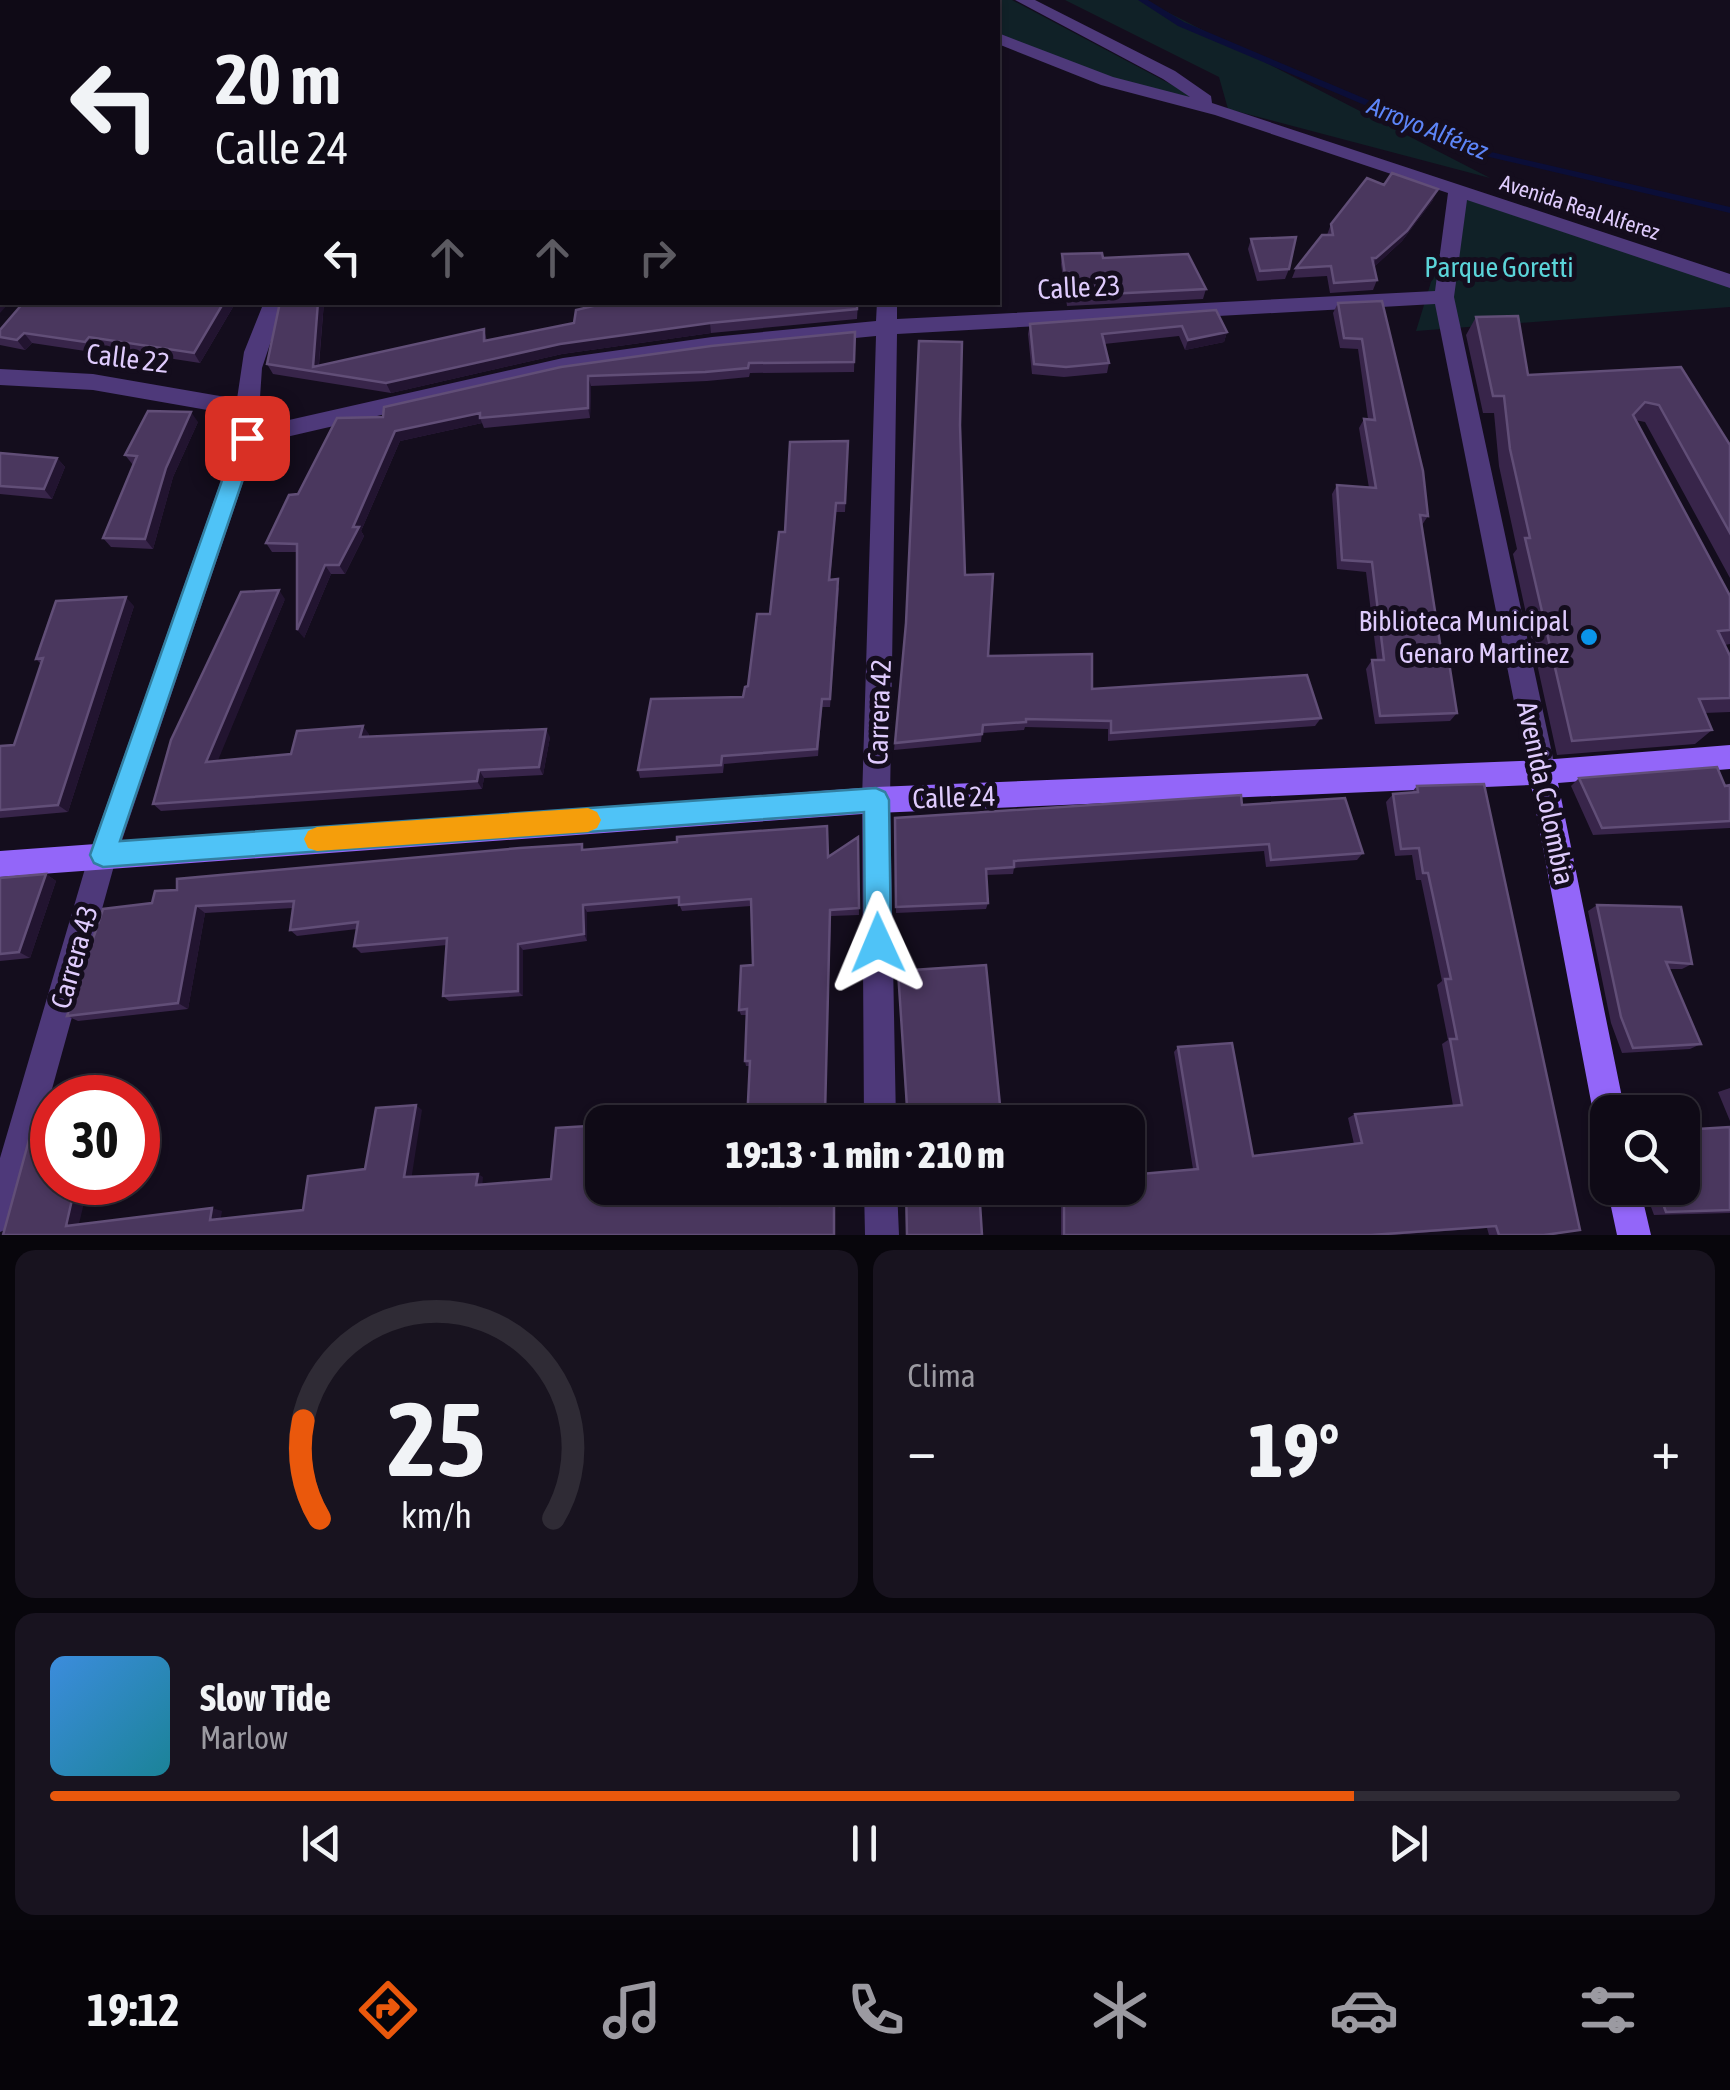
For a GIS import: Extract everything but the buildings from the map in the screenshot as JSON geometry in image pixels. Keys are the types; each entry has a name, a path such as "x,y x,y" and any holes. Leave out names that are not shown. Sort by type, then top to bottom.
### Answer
{"main road":[{"name":"Calle 24","path":"0,864 876,800 1542,772 1730,756"},
{"name":"Avenida Colombia","path":"1542,772 1607,1095"},
{"path":"1628,1205 1634,1235"}],"street":[{"path":"1023,0 1169,75 1222,111"},
{"path":"1000,39 1107,81 1222,111 1458,193"},
{"name":"Avenida Real Alferez","path":"1444,297 1458,193 1730,281"},
{"name":"Calle 23","path":"247,438 429,393 608,358 888,315 1444,297"},
{"name":"Avenida Colombia","path":"1444,297 1542,772"},
{"name":"Carrera 43","path":"0,1215 103,855 247,438 246,408 257,335 272,305"},
{"name":"Carrera 42","path":"880,1105 876,800 888,315"},
{"name":"Calle 22","path":"0,377 37,376 246,408"},
{"path":"881,1205 882,1235"}],"green space":[{"path":"1000,0 1012,0 1221,111 1107,81 1000,39"},
{"path":"1065,0 1144,0 1490,178 1228,109 1219,77"},
{"name":"Parque Goretti","path":"1458,194 1730,287 1730,307 1416,331"}],"waterway":[{"name":"Arroyo Alférez","path":"1142,0 1181,24 1488,154 1730,210"}],"slow traffic":[{"path":"317,839 588,820"}],"place":[{"name":"Biblioteca Municipal Genaro Martinez","path":"1589,637"}],"route":[{"path":"247,438 103,855 876,800 878,943"}]}
